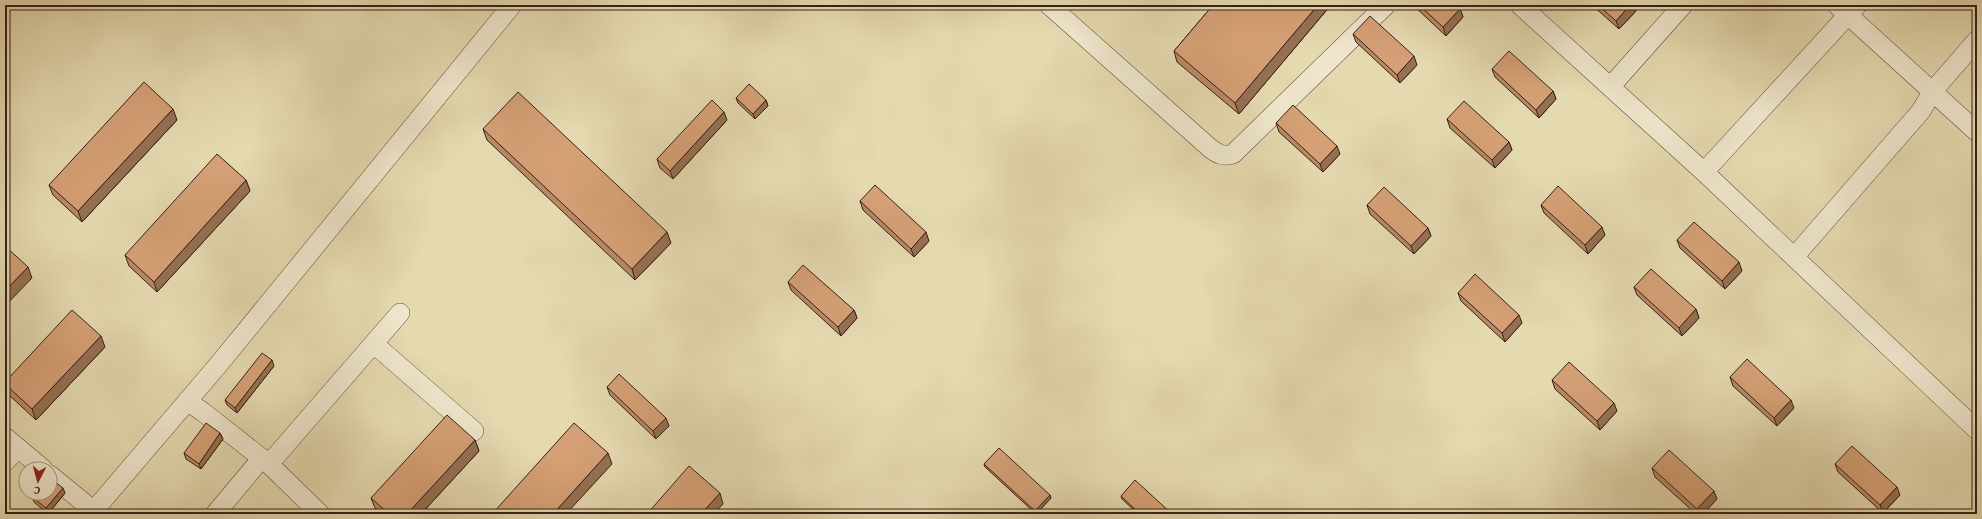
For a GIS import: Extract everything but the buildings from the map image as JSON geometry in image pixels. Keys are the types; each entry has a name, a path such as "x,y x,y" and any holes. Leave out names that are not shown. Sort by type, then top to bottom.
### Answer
{"street":[{"path":"58,481 92,512 187,401 512,5"},
{"path":"1049,5 1211,149 1219,154 1227,156 1233,154 1386,5"},
{"path":"1520,5 1704,172 1977,430"},
{"path":"1610,87 1683,5"},
{"path":"1704,172 1847,8 1932,92 1977,132"},
{"path":"1794,257 1921,110 1932,92 1977,40"},
{"path":"215,514 374,344 400,313"},
{"path":"374,344 474,431"},
{"path":"187,401 204,412 265,461 320,514"},
{"path":"9,449 29,461"}]}
